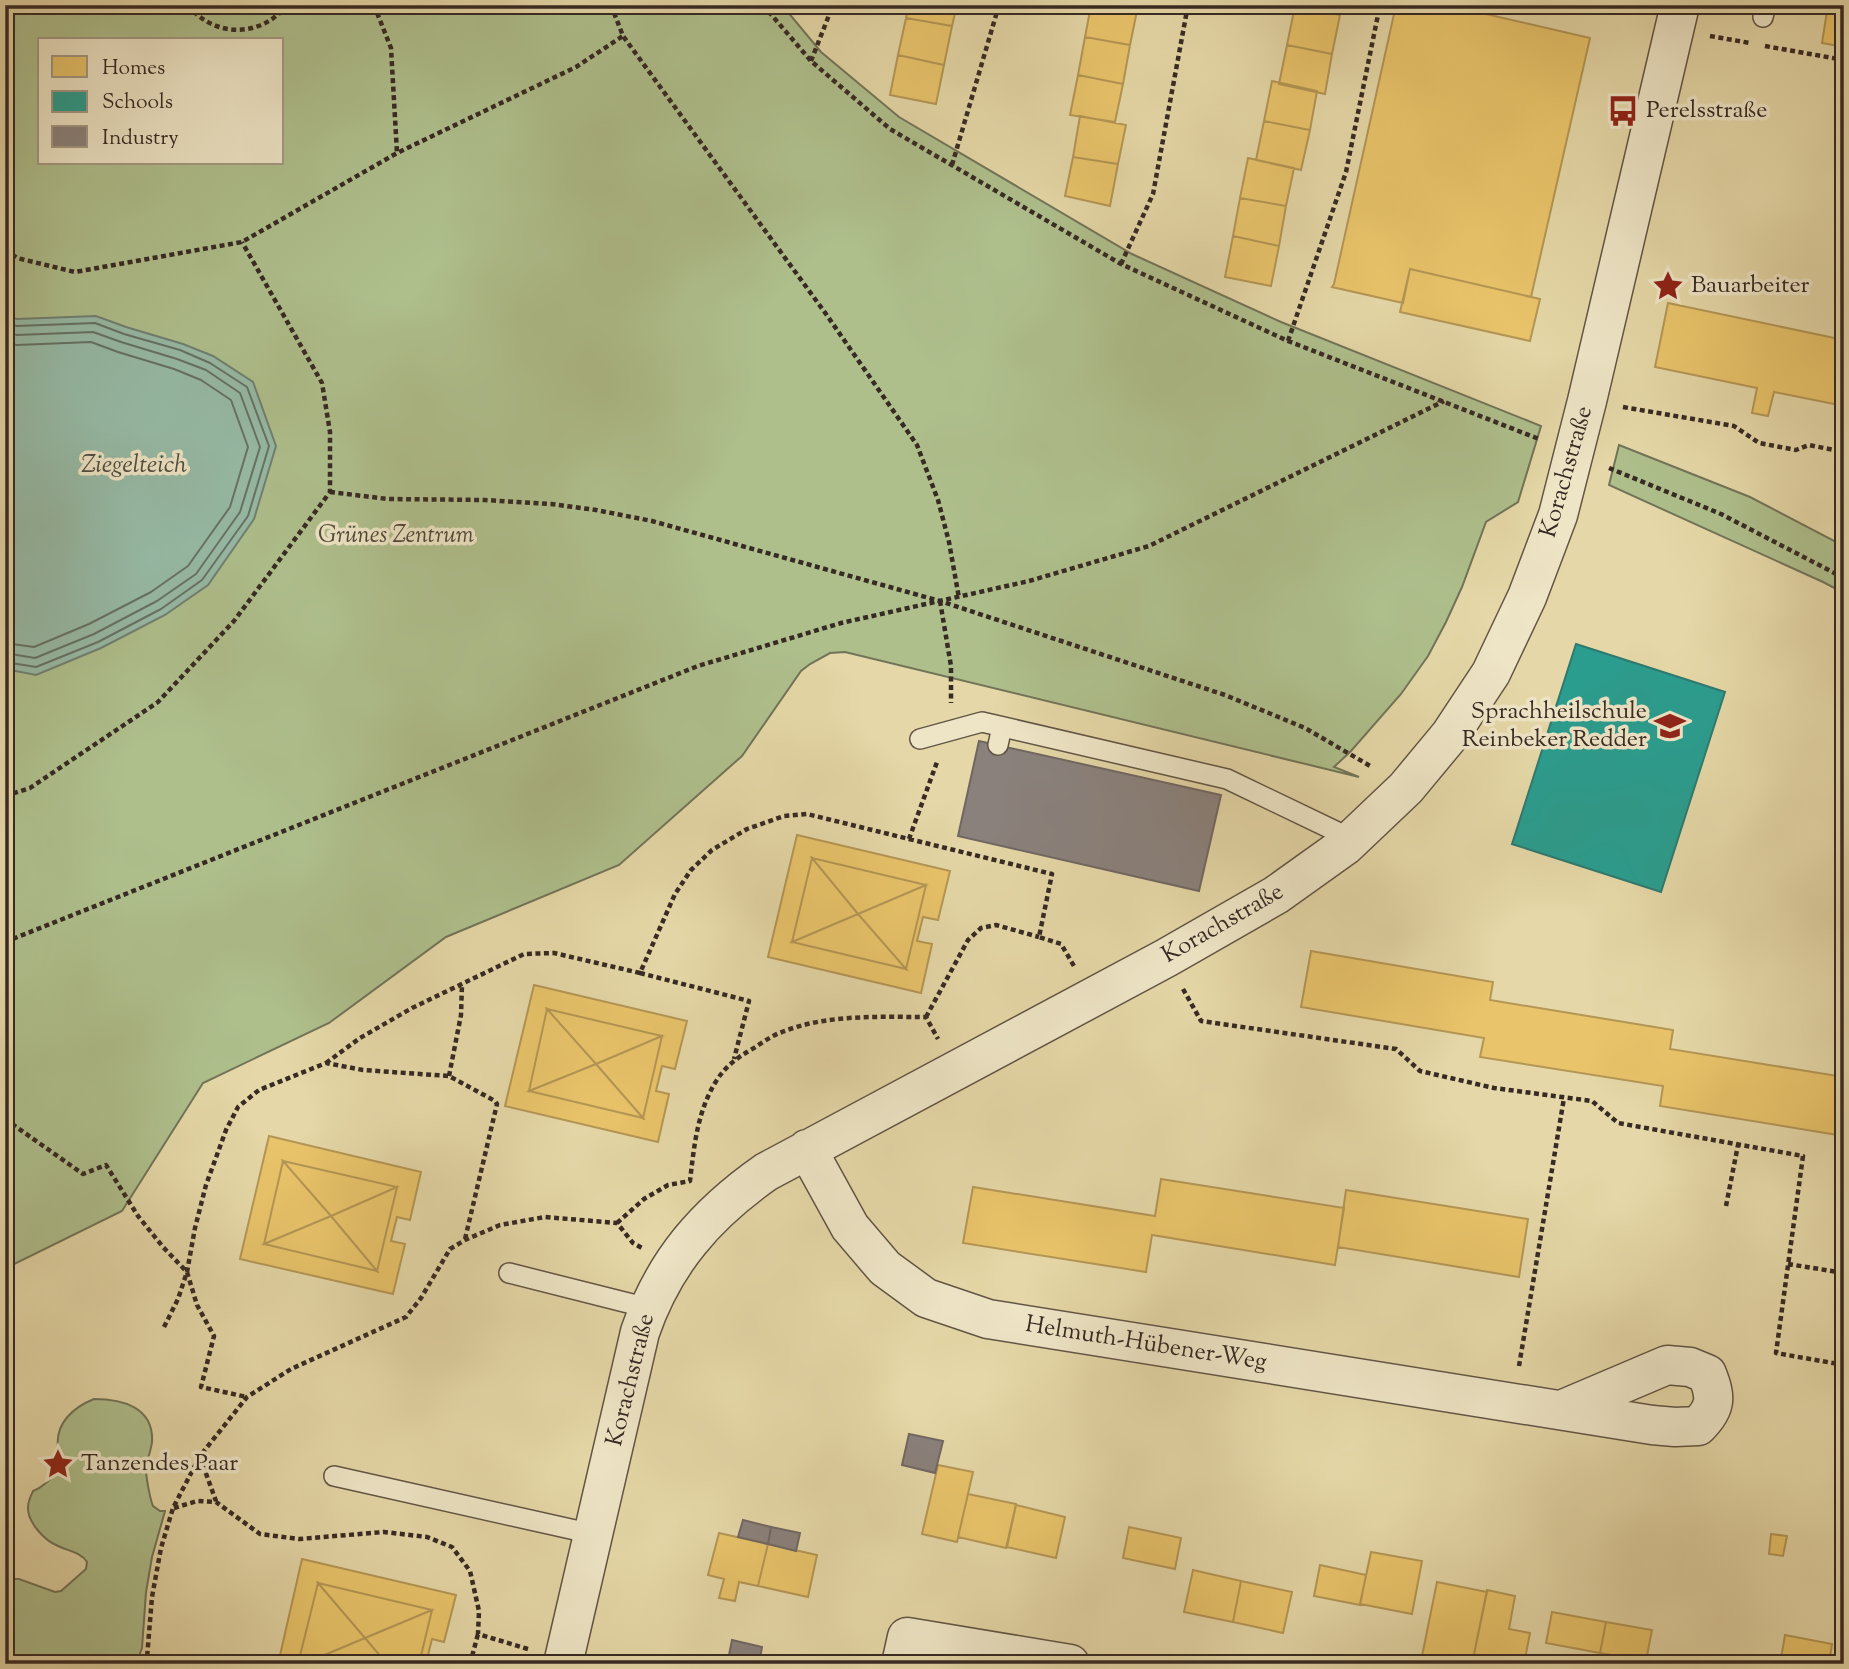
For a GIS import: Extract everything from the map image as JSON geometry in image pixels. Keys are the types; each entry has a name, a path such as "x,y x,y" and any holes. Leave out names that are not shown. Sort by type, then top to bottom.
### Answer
{"street":[{"name":"Korachstraße","path":"564,1662 640,1332 648,1308 670,1267 703,1225 735,1194 766,1172 1166,958 1276,895 1346,845 1406,788 1450,735 1490,673 1527,597 1558,515 1575,454 1681,5"},
{"name":"Helmuth-Hübener-Weg","path":"807,1149 850,1227 885,1268 926,1298 988,1319 1560,1410"},
{"path":"904,1650 1070,1664"}],"lane":[{"path":"920,739 982,722 1000,736 1135,767 1227,779 1352,839"},
{"path":"509,1273 648,1308"},
{"path":"334,1476 593,1534"}],"path":[{"path":"188,5 208,23 237,30 265,24 287,5"},
{"path":"373,5 391,48 397,153"},
{"path":"611,5 624,36 826,314 917,445 938,500 959,598"},
{"path":"764,5 811,61 890,129 1121,264 1288,341 1444,401 1721,514 1844,578"},
{"path":"811,61 833,5"},
{"path":"952,165 999,5"},
{"path":"1121,264 1153,194 1188,5"},
{"path":"1288,341 1346,172 1380,5"},
{"path":"5,250 17,258 75,272 242,243 397,153 576,67 624,36"},
{"path":"5,796 30,788 158,702 234,621 330,492 330,432 322,383 242,243"},
{"path":"5,942 698,666 841,623 1029,582 1149,546 1444,401"},
{"path":"1587,401 1734,426 1759,443 1796,450 1809,445 1844,452"},
{"path":"330,492 388,499 551,504 652,521 940,601 1225,695 1305,728 1345,751"},
{"path":"909,839 948,730 951,666 940,601"},
{"path":"640,974 675,894 691,870 712,850 747,829 784,816 807,814 1052,874 1039,937"},
{"path":"926,1017 968,940 981,928 996,925 1061,944 1092,997"},
{"path":"164,1327 178,1299 187,1272 206,1185 226,1130 238,1107 259,1090 326,1063 359,1038 412,1008 524,954 554,953 749,1001 733,1060"},
{"path":"1166,958 1201,1021 1396,1049 1420,1071 1494,1088 1592,1101 1618,1124 1803,1156 1776,1353 1844,1365"},
{"path":"449,1076 461,1015 462,984"},
{"path":"147,1662 152,1597 160,1548 173,1508 200,1456 247,1397 291,1369 406,1317 422,1298 450,1249 465,1240 500,1225 545,1217 617,1223 644,1199 668,1185 690,1181 695,1136 715,1083 733,1060 782,1032 822,1021 926,1017"},
{"path":"926,1017 955,1070"},
{"path":"326,1063 363,1070 449,1076 498,1104 465,1240"},
{"path":"1512,1402 1564,1098"},
{"path":"5,1119 83,1174 106,1165 138,1216 187,1272 197,1305 214,1336 201,1387 247,1397"},
{"path":"1726,1206 1738,1145"},
{"path":"617,1223 633,1243 670,1267"},
{"path":"1788,1264 1844,1273"},
{"path":"200,1456 216,1502 260,1534 299,1539 384,1532 427,1537 452,1547 470,1571 479,1611 478,1634 470,1664"},
{"path":"173,1508 197,1502 216,1502"},
{"path":"478,1634 564,1662"}],"green space":[{"name":"Grünes Zentrum","path":"5,5 782,5 821,52 899,117 1132,254 1281,322 1541,426 1518,502 1486,522 1462,587 1428,656 1401,694 1334,767 1359,777 845,652 830,653 801,671 742,756 619,865 446,937 329,1023 203,1083 122,1211 12,1265 5,1271"},
{"path":"1619,445 1750,497 1844,546 1844,593 1609,485"},
{"path":"94,1399 125,1403 134,1407 148,1421 151,1430 147,1482 153,1506 165,1511 152,1557 146,1592 142,1648 136,1664 90,1664 82,1659 67,1664 5,1664 5,1648 11,1636 11,1627 6,1616 14,1579 55,1592 61,1591 86,1569 87,1562 81,1556 53,1544 43,1535 30,1519 28,1507 33,1491 50,1480 63,1464 58,1438 63,1423 73,1411"}],"water":[{"name":"Ziegelteich","path":"5,315 17,319 96,316 213,356 253,382 276,446 254,519 208,585 165,615 101,648 36,675 5,669"}],"building: Homes":[{"path":"909,5 957,5 952,26 906,18"},
{"path":"1091,5 1138,6 1130,45 1085,37"},
{"path":"1295,5 1342,5 1340,15"},
{"path":"1396,5 1472,5 1475,6 1473,11 1590,38 1531,297 1410,269 1403,303 1332,287"},
{"path":"1828,5 1844,5 1844,47 1822,43"},
{"path":"1295,6 1340,15 1332,54 1287,45"},
{"path":"906,18 952,26 944,65 898,55"},
{"path":"1085,37 1130,45 1123,84 1078,75"},
{"path":"1287,45 1332,54 1325,94 1279,84"},
{"path":"898,55 944,65 936,104 890,95"},
{"path":"1078,75 1123,84 1115,122 1070,115"},
{"path":"1272,81 1317,91 1310,130 1264,121"},
{"path":"1080,116 1126,125 1118,164 1073,157"},
{"path":"1264,121 1310,130 1301,170 1256,160"},
{"path":"1073,157 1118,164 1110,206 1065,196"},
{"path":"1248,158 1294,168 1286,206 1240,198"},
{"path":"1240,198 1286,206 1279,246 1233,236"},
{"path":"1233,236 1279,246 1271,286 1225,277"},
{"path":"1410,269 1540,299 1530,341 1400,312"},
{"path":"1668,303 1844,340 1844,406 1774,392 1768,416 1752,413 1757,388 1655,367"},
{"path":"797,835 950,871 938,920 923,917 917,941 932,944 921,993 768,957"},
{"path":"812,858 926,885 858,914"},
{"path":"812,858 858,914 792,942"},
{"path":"926,885 906,969 858,914"},
{"path":"858,914 906,969 792,942"},
{"path":"1311,951 1493,982 1490,1000 1673,1030 1670,1049 1844,1077 1844,1136 1660,1106 1663,1086 1480,1057 1484,1038 1301,1007"},
{"path":"534,985 687,1021 675,1069 662,1066 656,1091 669,1094 658,1142 505,1106"},
{"path":"547,1009 662,1036 596,1064"},
{"path":"547,1009 596,1064 529,1091"},
{"path":"662,1036 643,1118 596,1064"},
{"path":"596,1064 643,1118 529,1091"},
{"path":"269,1136 421,1172 410,1220 397,1217 391,1241 405,1244 393,1294 240,1259"},
{"path":"283,1161 397,1187 331,1216"},
{"path":"283,1161 331,1216 264,1244"},
{"path":"1161,1179 1344,1208 1335,1265 1152,1235 1146,1272 963,1243 973,1187 1155,1216"},
{"path":"397,1187 377,1271 331,1216"},
{"path":"1346,1190 1528,1219 1519,1277 1338,1247"},
{"path":"331,1216 377,1271 264,1244"},
{"path":"938,1465 973,1472 957,1542 922,1534"},
{"path":"968,1494 1016,1504 1006,1548 958,1537"},
{"path":"1016,1505 1065,1517 1056,1558 1007,1547"},
{"path":"1129,1527 1181,1538 1175,1569 1123,1558"},
{"path":"719,1533 768,1544 758,1586 739,1582 735,1601 719,1598 724,1579 708,1575"},
{"path":"1771,1534 1787,1536 1783,1556 1769,1554"},
{"path":"768,1544 817,1555 808,1597 758,1586"},
{"path":"1371,1552 1422,1561 1412,1614 1360,1604"},
{"path":"302,1559 456,1595 444,1642 432,1639 426,1663 428,1664 278,1664"},
{"path":"1320,1565 1366,1575 1360,1605 1314,1596"},
{"path":"1193,1570 1241,1581 1233,1622 1184,1612"},
{"path":"1241,1581 1292,1592 1283,1633 1233,1622"},
{"path":"1437,1582 1487,1592 1472,1664 1422,1656"},
{"path":"318,1583 432,1610 365,1638"},
{"path":"318,1583 365,1638 298,1664"},
{"path":"1487,1590 1515,1596 1509,1629 1530,1633 1524,1664 1472,1664"},
{"path":"432,1610 419,1664 387,1664 365,1638"},
{"path":"1552,1612 1606,1622 1600,1653 1546,1643"},
{"path":"1606,1622 1652,1630 1646,1661 1600,1653"},
{"path":"1785,1635 1832,1644 1829,1664 1780,1664"},
{"path":"365,1638 387,1664 303,1664"},
{"path":"1664,1658 1692,1664 1663,1664"}],"building: Schools":[{"path":"1576,644 1725,692 1661,892 1512,844"}],"building: Industry":[{"path":"979,741 1221,795 1199,891 958,836"},
{"path":"909,1434 943,1441 935,1473 902,1465"},
{"path":"743,1520 771,1527 768,1544 738,1537"},
{"path":"771,1527 800,1533 796,1551 768,1544"},
{"path":"732,1640 762,1647 759,1664 728,1660"}],"place":[{"name":"Perelsstraße","path":"1623,111"},
{"name":"Bauarbeiter","path":"1668,286"},
{"name":"Sprachheilschule Reinbeker Redder","path":"1670,726"},
{"name":"Tanzendes Paar","path":"58,1464"}]}
